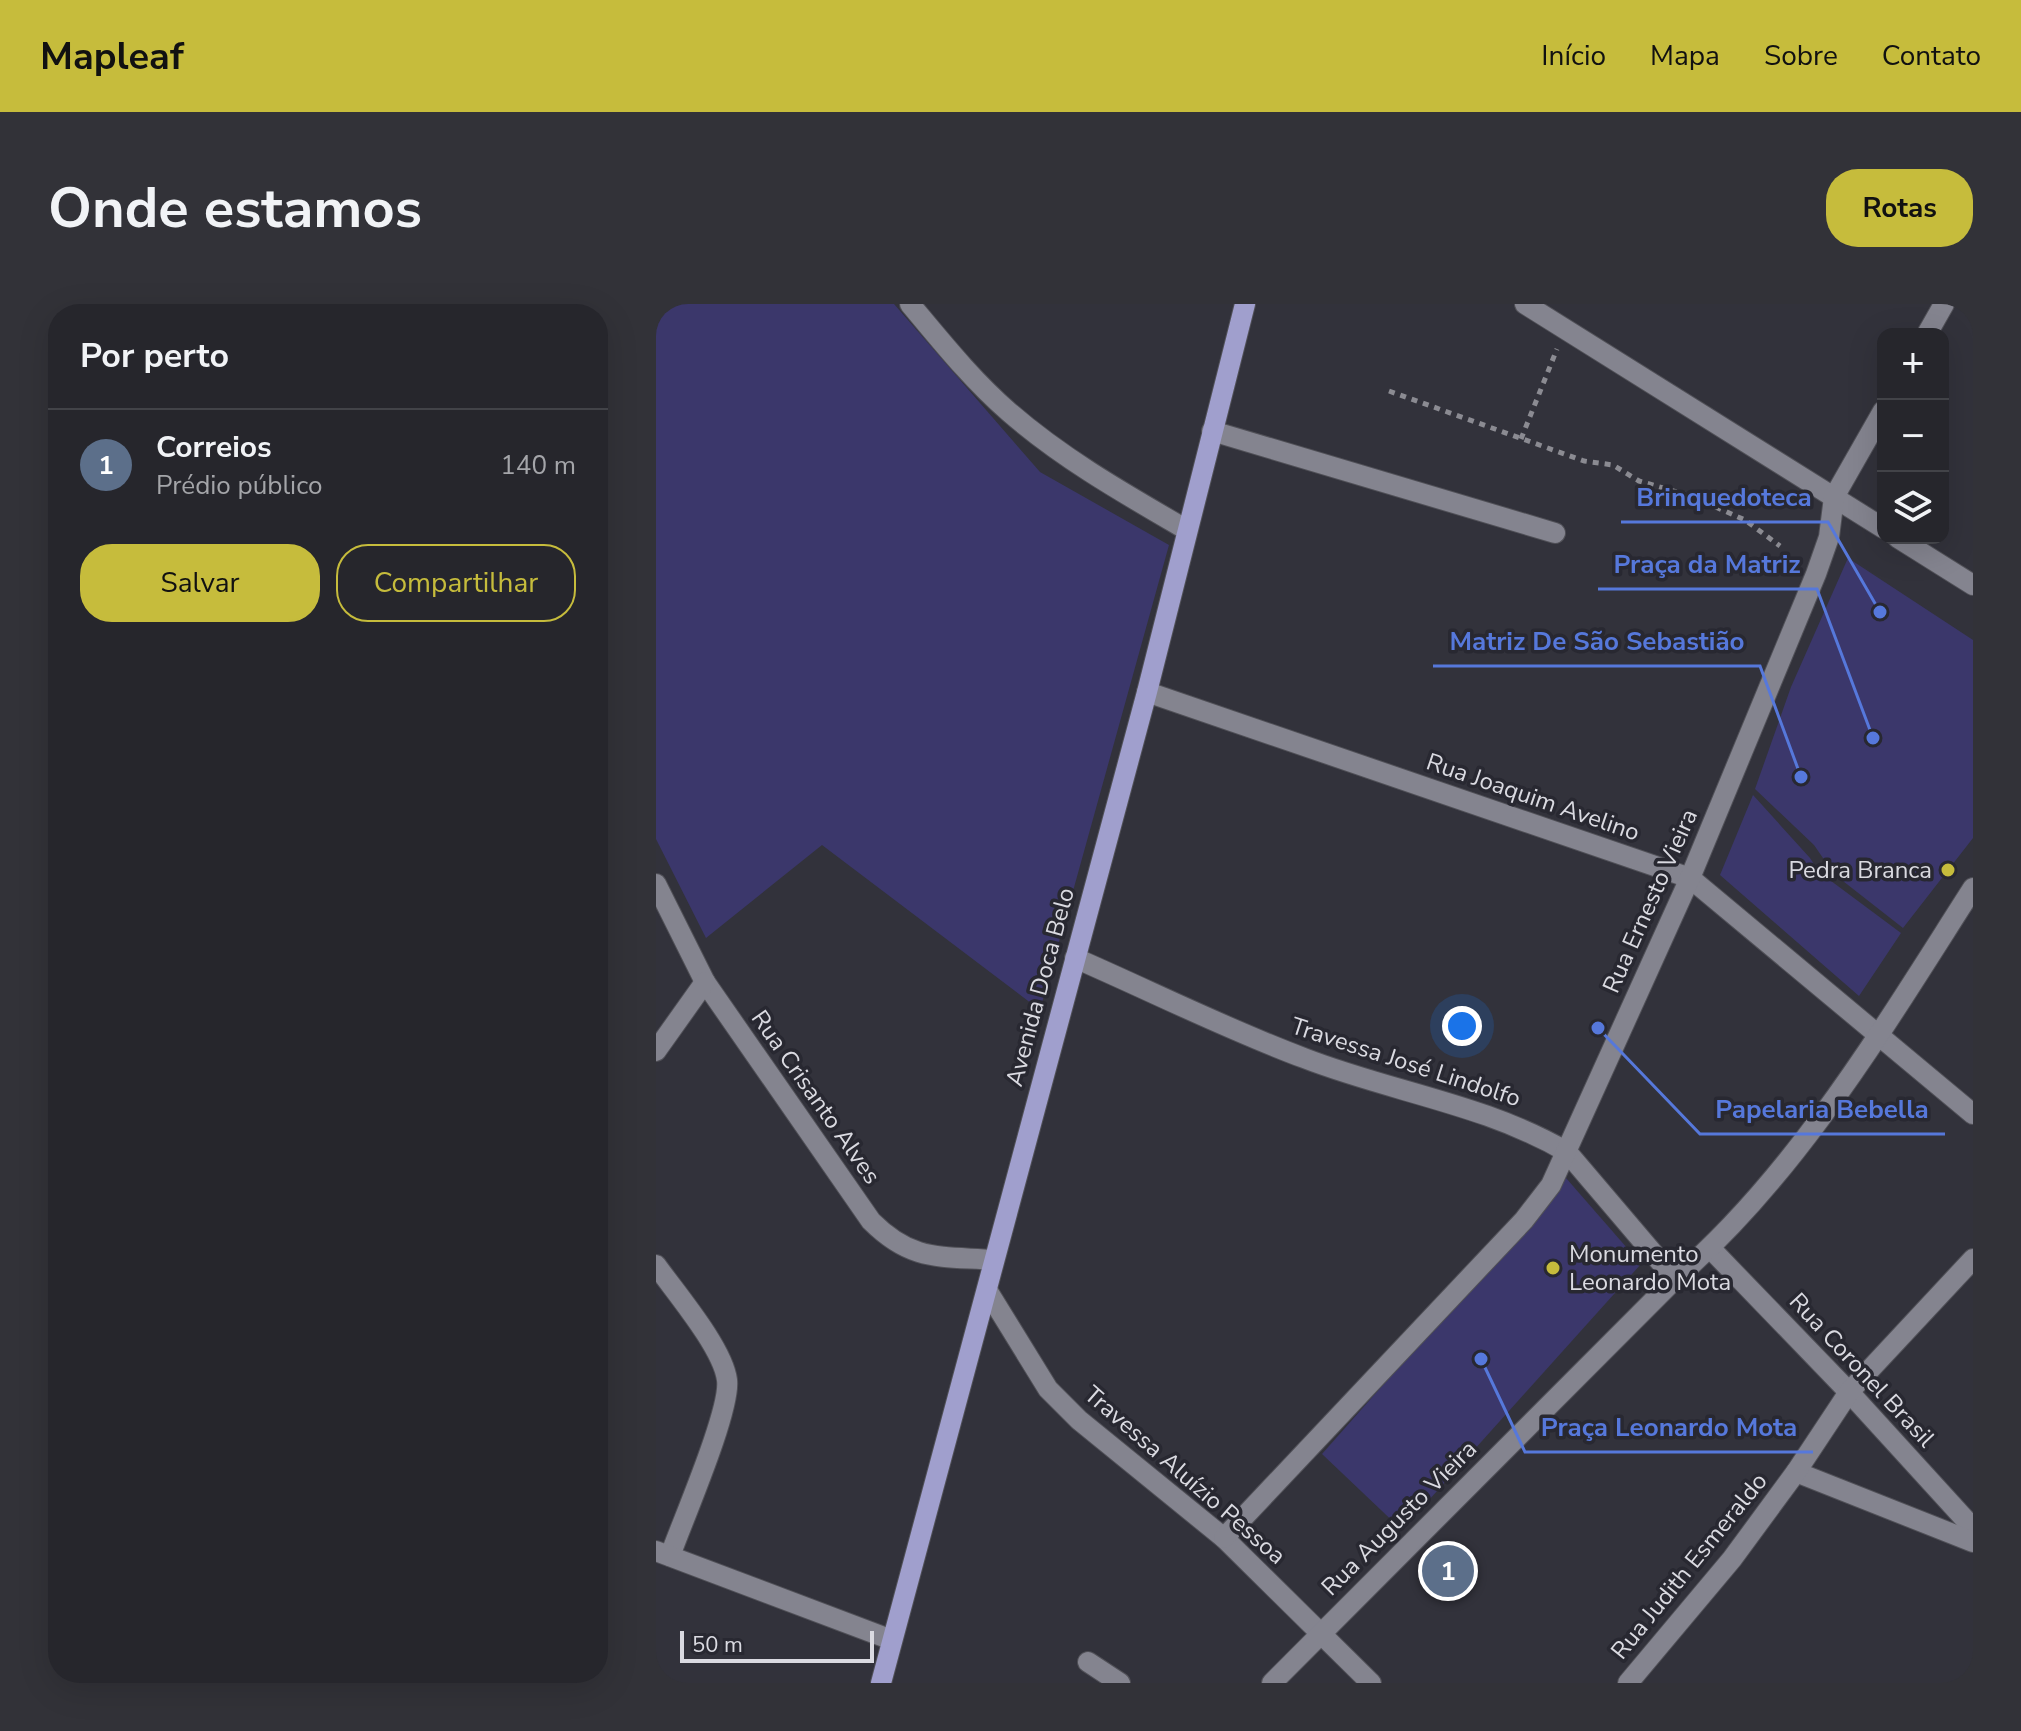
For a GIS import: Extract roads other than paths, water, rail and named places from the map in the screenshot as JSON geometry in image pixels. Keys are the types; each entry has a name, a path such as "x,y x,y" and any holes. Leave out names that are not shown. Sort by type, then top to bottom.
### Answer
{"main road":[{"name":"Avenida Doca Belo","path":"881,1683 1147,692 1245,304"}],"street":[{"path":"910,304 963,367 1050,446 1187,530"},
{"path":"1525,304 1877,524"},
{"path":"1930,328 1944,304"},
{"path":"1834,497 1877,422"},
{"path":"1212,431 1555,533"},
{"name":"Rua Ernesto Vieira","path":"1224,1538 1524,1220 1551,1185 1690,878 1816,574 1829,537 1834,497"},
{"path":"1908,544 1973,585"},
{"name":"Rua Joaquim Avelino","path":"1147,692 1690,878 1973,1114"},
{"name":"Rua Crisanto Alves","path":"656,884 705,982 871,1221 889,1240 910,1250 930,1255 994,1260"},
{"name":"Rua Augusto Vieira","path":"1272,1683 1675,1279 1711,1249 1766,1185 1879,1034 1973,888"},
{"name":"Travessa José Lindolfo","path":"1075,958 1304,1058 1496,1117 1525,1129 1567,1152 1675,1279"},
{"path":"656,1051 705,982"},
{"name":"Rua Coronel Brasil","path":"1711,1249 1849,1392 1973,1528"},
{"name":"Rua Judith Esmeraldo","path":"1628,1683 1732,1559 1796,1472 1849,1392 1973,1259"},
{"path":"656,1265 720,1357 728,1381 723,1410 663,1553 892,1640"},
{"name":"Travessa Aluízio Pessoa","path":"987,1290 1048,1389 1079,1420 1224,1538 1371,1683"},
{"path":"1796,1472 1973,1542"},
{"path":"1088,1662 1120,1683"}],"place":[{"name":"Brinquedoteca","path":"1880,612"},
{"name":"Praça da Matriz","path":"1873,738"},
{"name":"Matriz De São Sebastião","path":"1801,777"},
{"name":"Pedra Branca","path":"1948,870"},
{"name":"Papelaria Bebella","path":"1598,1028"},
{"name":"Monumento Leonardo Mota","path":"1553,1268"},
{"name":"Praça Leonardo Mota","path":"1481,1359"},
{"name":"Correios","path":"1448,1571"}]}
